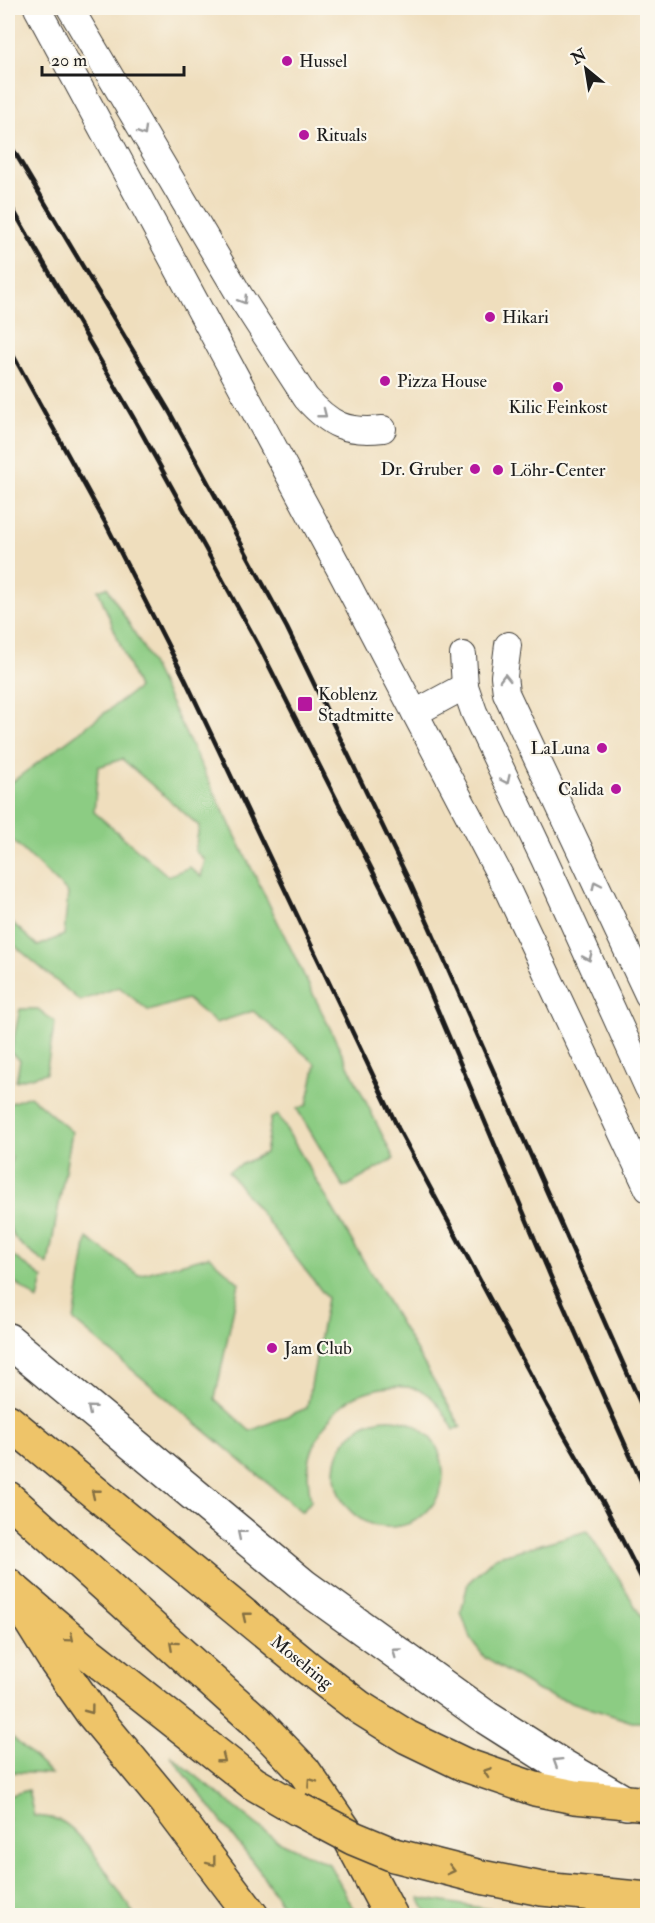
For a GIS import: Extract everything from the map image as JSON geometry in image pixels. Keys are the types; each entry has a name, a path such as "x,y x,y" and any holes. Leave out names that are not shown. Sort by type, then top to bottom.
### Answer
{"main road":[{"name":"Moselring","path":"8,1421 307,1667 359,1707 407,1737 465,1765 535,1789 575,1797 637,1803"},
{"path":"8,1498 249,1714 304,1772 348,1834 391,1916"},
{"path":"8,1585 83,1649 253,1784 353,1838 394,1855 481,1877 542,1889 648,1899"},
{"path":"8,1585 56,1662 92,1713 165,1801 252,1916"}],"street":[{"path":"8,1340 304,1586 487,1718 561,1765 637,1803"}],"lane":[{"path":"37,8 415,712 507,889 638,1146 648,1189"},
{"path":"70,8 234,286 306,398 318,412 348,429 382,429"},
{"path":"508,645 504,676 506,693 648,995"},
{"path":"463,655 465,686 481,727 648,1088"},
{"path":"415,712 465,686"}],"green space":[{"path":"107,587 143,647 394,1159 344,1188 297,1109 307,1105 316,1064 253,1011 216,1023 187,999 149,1011 119,987 80,1001 8,940 8,919 38,946 64,935 68,893 8,836 8,785 138,688 98,590","holes":["122,759 199,826 195,851 205,860 201,877 190,867 168,876 94,812 98,767"]},
{"path":"20,1009 38,1009 55,1022 46,1073 16,1081 20,1060 11,1053"},
{"path":"30,1096 72,1132 48,1265 14,1237 7,1210 7,1186 12,1157 8,1153 8,1104"},
{"path":"278,1115 461,1427 454,1430 430,1396 409,1387 383,1388 358,1395 335,1412 317,1440 308,1470 311,1501 302,1512 74,1321 87,1238 139,1275 209,1256 239,1283 215,1399 250,1431 307,1408 327,1298 228,1171 265,1153 271,1118"},
{"path":"8,1252 43,1278 38,1300 8,1277"},
{"path":"389,1419 410,1423 427,1435 439,1452 443,1473 439,1494 427,1511 410,1523 389,1527 368,1523 351,1511 339,1494 335,1473 339,1452 351,1435 368,1423"},
{"path":"587,1531 620,1580 647,1627 647,1722 632,1722 538,1691 485,1658 470,1638 461,1612 468,1583 495,1557"},
{"path":"8,1733 51,1774 8,1772"},
{"path":"170,1755 276,1840 329,1864 357,1915 288,1915 262,1874"},
{"path":"28,1790 34,1816 61,1821 71,1828 91,1850 134,1915 8,1915 8,1796"},
{"path":"419,1898 526,1915 428,1915"}],"railway":[{"path":"8,141 169,411 287,628 411,885 648,1420"},
{"path":"8,201 133,417 258,644 410,945 553,1282 648,1496"},
{"path":"8,346 106,524 185,679 398,1128 547,1405 603,1502 648,1591"}],"place":[{"name":"Hussel","path":"287,61"},
{"name":"Rituals","path":"304,135"},
{"name":"Hikari","path":"490,317"},
{"name":"Pizza House","path":"385,381"},
{"name":"Kilic Feinkost","path":"558,387"},
{"name":"Dr. Gruber","path":"475,469"},
{"name":"Löhr-Center","path":"498,470"},
{"name":"Koblenz Stadtmitte","path":"305,704"},
{"name":"LaLuna","path":"602,748"},
{"name":"Calida","path":"616,789"},
{"name":"Jam Club","path":"272,1348"}]}
